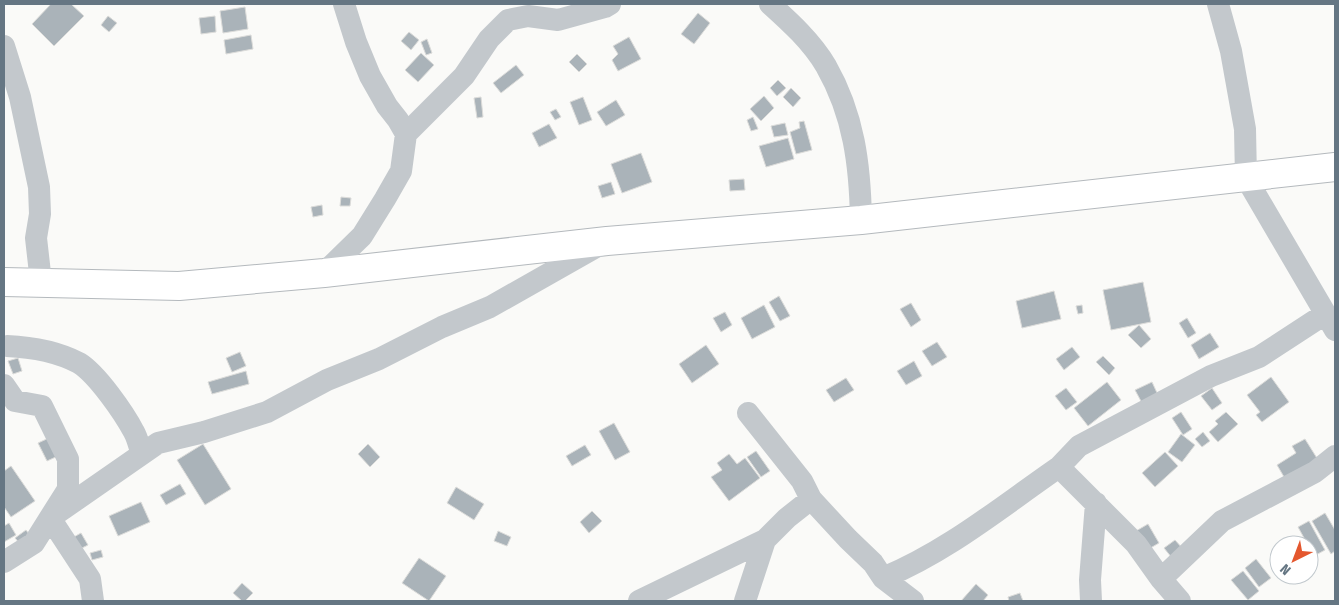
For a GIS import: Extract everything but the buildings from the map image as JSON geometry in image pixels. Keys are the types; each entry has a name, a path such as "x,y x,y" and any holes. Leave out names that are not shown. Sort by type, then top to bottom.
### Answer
{"highway":[{"path":"4,282 178,286 607,241 861,220 1335,167"}],"street":[{"path":"344,4 356,42 370,76 406,134"},
{"path":"324,272 362,236 385,200 401,171 406,134 464,76 489,39 508,20 528,16 558,20 610,4"},
{"path":"770,4 804,38 825,65 842,101 854,142 860,179 861,220"},
{"path":"882,578 912,566 963,536 1059,467 1079,446 1211,376 1259,357 1330,322 1246,178 1245,129 1231,51 1218,4"},
{"path":"4,46 20,97 38,187 40,214 36,238 41,282"},
{"path":"50,518 158,442 204,432 267,412 328,380 379,359 442,327 490,307 607,241"},
{"path":"5,347 22,347 56,355 81,364 112,398 135,433 142,454"},
{"path":"4,385 15,401 42,406 68,459 68,489 50,518 34,543 4,562"},
{"path":"748,412 802,481 811,499 873,563 882,578 913,601"},
{"path":"1161,579 1222,521 1315,472 1335,456"},
{"path":"1059,467 1136,544 1161,579 1180,601"},
{"path":"639,601 765,540 787,518 811,499"},
{"path":"1091,601 1090,580 1096,503"},
{"path":"50,518 90,579 93,601"},
{"path":"745,601 765,540"}]}
